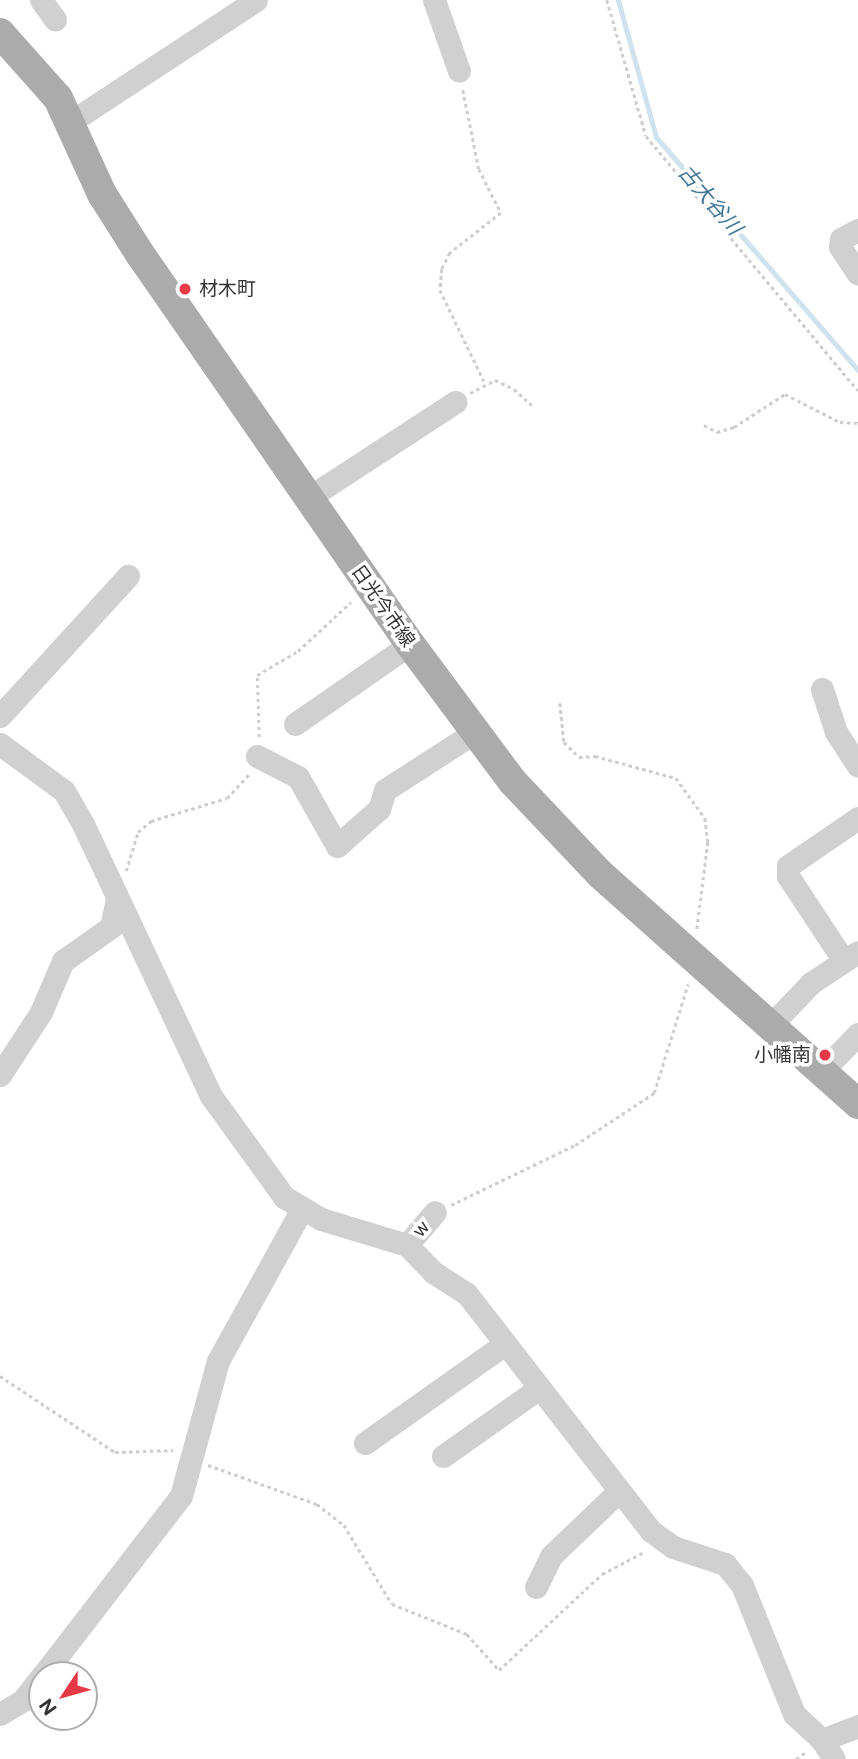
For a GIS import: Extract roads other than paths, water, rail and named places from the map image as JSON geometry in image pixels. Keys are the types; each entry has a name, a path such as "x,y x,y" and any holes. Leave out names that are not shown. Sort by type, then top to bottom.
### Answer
{"main road":[{"name":"日光今市線","path":"0,33 44,79 72,121 102,194 410,644 513,782 600,874 858,1104"}],"street":[{"path":"41,0 55,19"},
{"path":"72,121 256,0"},
{"path":"434,0 459,71"},
{"path":"858,230 841,239 841,247 858,274"},
{"path":"309,498 455,402"},
{"path":"0,716 128,576"},
{"path":"295,724 410,644"},
{"path":"822,689 836,732 858,766"},
{"path":"257,756 298,777 337,846 379,809 385,790 475,732"},
{"path":"0,744 64,791 211,1096 284,1197 321,1220 407,1245 433,1272 467,1294 617,1493 659,1537 673,1547 725,1564 743,1585 794,1714 828,1749 858,1726"},
{"path":"769,1027 811,983 851,957 788,876 788,866 858,818"},
{"path":"0,1075 41,1012 63,961 111,926 117,898"},
{"path":"821,1072 858,1034"},
{"path":"53,1661 181,1496 218,1361 302,1209"},
{"name":"w","path":"407,1245 435,1212"},
{"path":"365,1443 505,1344"},
{"path":"443,1456 538,1389"},
{"path":"536,1587 551,1556 617,1493"},
{"path":"0,1714 23,1700 28,1693"}],"waterway":[{"name":"古大谷川","path":"618,0 656,137 858,370"}],"place":[{"name":"材木町","path":"185,289"},
{"name":"小幡南","path":"825,1055"}]}
